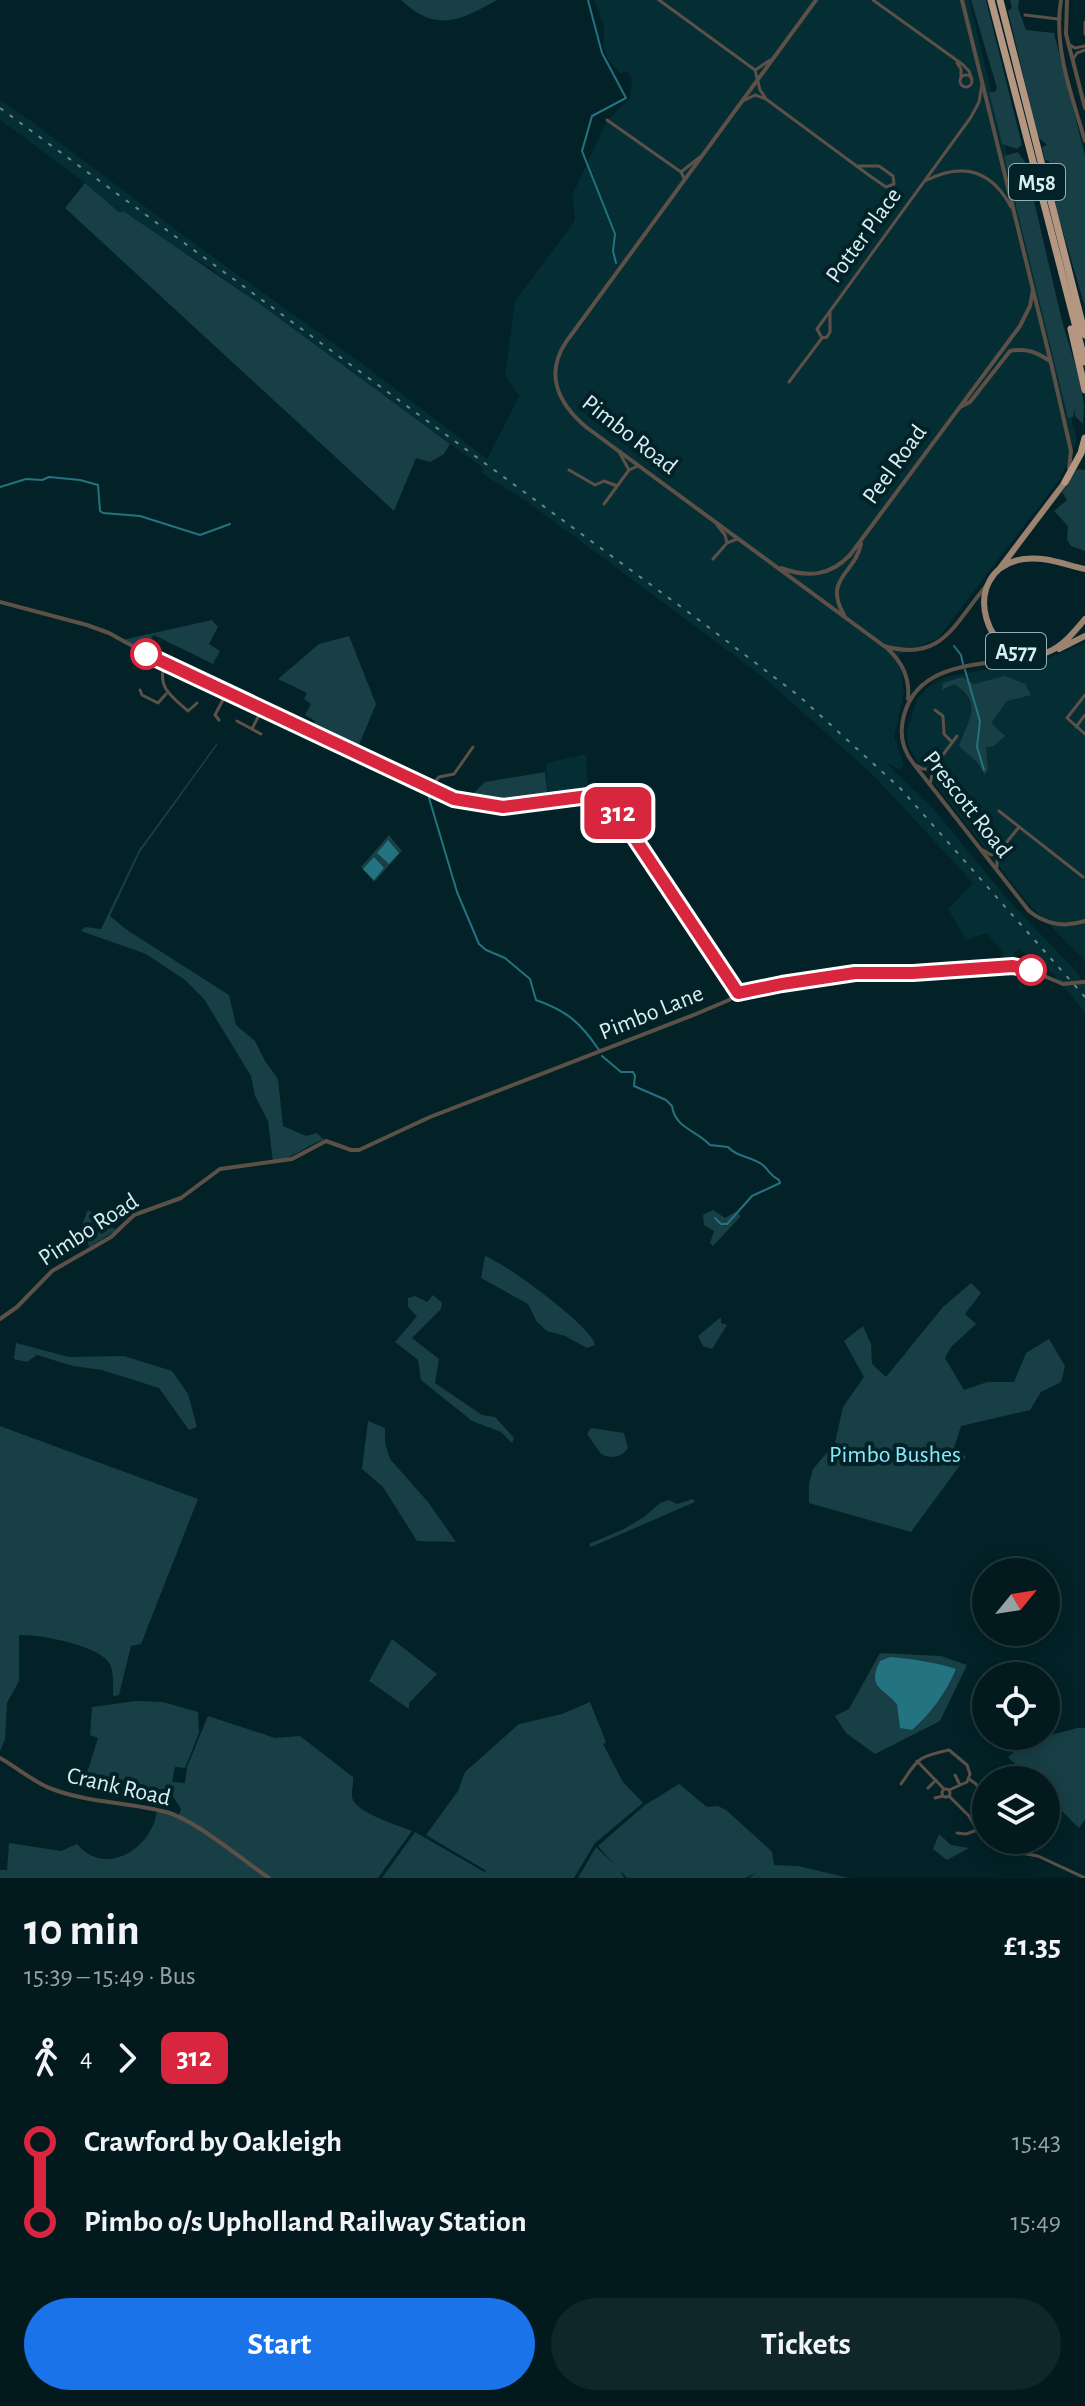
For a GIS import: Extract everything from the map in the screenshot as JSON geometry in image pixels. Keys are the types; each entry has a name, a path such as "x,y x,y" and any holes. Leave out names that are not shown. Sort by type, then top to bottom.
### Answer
{"highway":[{"name":"M58","path":"991,0 1085,362"},
{"name":"M58","path":"1000,0 1085,335"},
{"path":"1068,302 1085,390"},
{"path":"1065,482 1081,453 1085,438"}],"main road":[{"path":"988,583 1065,482"},
{"path":"998,571 1010,563 1031,558 1085,569"},
{"name":"A577","path":"988,583 984,615 999,642 1016,651 1040,654 1085,636"},
{"name":"A577","path":"1052,651 1085,619"}],"street":[{"path":"659,0 755,70 760,90 766,99"},
{"name":"Pimbo Road","path":"816,0 566,342 556,364 556,386 567,409 586,427 884,646"},
{"path":"873,0 967,68 972,79 970,85 965,87 960,83 960,67 954,59"},
{"path":"962,0 1071,451 1065,482"},
{"path":"1064,0 1058,19 1060,47 1085,141"},
{"path":"1064,0 1068,44 1085,108"},
{"path":"1025,15 1058,19"},
{"path":"1085,22 1085,34"},
{"path":"1068,44 1085,48"},
{"path":"1073,60 1085,48"},
{"path":"755,70 779,52"},
{"path":"961,78 967,75 972,79"},
{"name":"Potter Place","path":"822,338 817,329 974,112 982,82"},
{"path":"742,102 755,95 766,99 873,177 888,187 895,181 881,167 858,166"},
{"path":"1074,102 1083,100"},
{"path":"607,120 681,172 685,180"},
{"path":"681,172 706,150"},
{"path":"873,166 870,173 873,177"},
{"name":"Potter Place","path":"925,181 948,172 977,173 1000,190 1014,213"},
{"name":"Peel Road","path":"775,566 802,574 824,573 844,562 1025,318 1034,288"},
{"name":"Potter Place","path":"789,382 830,332 830,311"},
{"name":"Peel Road","path":"958,409 970,402 1010,351 1022,349 1037,352 1051,363"},
{"path":"617,450 629,470"},
{"path":"604,504 629,470 638,466"},
{"path":"569,470 595,485 604,481 617,486"},
{"path":"714,521 727,543"},
{"path":"713,559 727,543 737,538"},
{"name":"Peel Road","path":"846,618 837,600 836,589 859,554 861,542"},
{"path":"884,646 918,650 932,646 947,636 988,583"},
{"path":"0,602 98,628 165,664 459,801 503,807 600,796 610,801 738,993"},
{"name":"Prescott Road","path":"884,646 898,659 906,673 909,687 902,737 913,763 1024,906 1038,917 1059,924 1085,921"},
{"path":"908,702 936,674 1040,654"},
{"path":"165,664 161,684 167,692 188,711 197,703"},
{"path":"140,690 142,695 158,703 167,692"},
{"path":"219,720 215,715 227,692"},
{"path":"1085,695 1067,718 1085,734"},
{"path":"252,729 262,709"},
{"path":"935,710 943,716 944,734 952,742"},
{"path":"1076,727 1085,715"},
{"path":"237,721 261,734"},
{"path":"930,785 933,768 957,736"},
{"path":"429,788 439,777 454,774 473,747"},
{"path":"913,763 923,769 933,768"},
{"path":"999,811 1083,877"},
{"path":"1000,874 996,862 1001,850 1019,827"},
{"path":"975,843 991,855 1001,850"},
{"name":"Pimbo Lane","path":"338,1144 359,1150 430,1117 696,1014 738,993 844,974 1013,966 1063,984 1084,982"},
{"name":"Pimbo Road","path":"0,1319 17,1307 42,1279 59,1266 111,1237 141,1212 181,1198 215,1172 280,1163 300,1157 326,1141 338,1144"},
{"path":"901,1784 922,1756 950,1750 968,1766 969,1779"},
{"name":"Crank Road","path":"0,1758 30,1779 53,1790 167,1812 221,1844 269,1878"},
{"path":"917,1761 972,1821"},
{"path":"955,1775 959,1783"},
{"path":"935,1798 969,1779"},
{"path":"928,1788 936,1780"},
{"path":"957,1833 972,1832"},
{"path":"1027,1854 1038,1856 1085,1878"}],"shaded area":[{"path":"594,0 969,0 1077,440 1060,479 938,638 899,655 904,692 894,737 904,764 900,770 885,762 934,809 1009,901 1077,972 1085,985 1085,1013 1036,953 1029,958 1020,948 1014,952 1016,964 1004,964 1003,953 987,933 966,940 948,909 973,883 874,776 762,676 526,501 481,473 483,468 260,304 208,267 120,213 0,120 0,100 371,370 487,459 519,396 505,376 515,301 575,220 572,196 607,120 630,98 632,78 627,72 620,73 609,61 603,47 604,27"},
{"path":"1085,643 1085,961 1027,902 915,758 908,744 907,731 917,699 936,682 982,670 1036,663"},
{"path":"586,754 588,789 548,801 546,763"}],"green space":[{"path":"401,0 497,0 460,18 437,20 426,17"},
{"path":"971,0 986,0 1022,145 1017,149 1002,144 989,92 995,92 997,88"},
{"path":"1010,0 1019,0 1018,8 1026,30 1054,33 1085,156 1085,307 1056,208 1049,161 1045,160 1042,147 1047,145 1038,137 1008,11 1012,8"},
{"path":"1018,152 1025,162 1062,321 1080,381 1083,424 1075,416 1075,408 1073,417 1068,418 1004,156"},
{"path":"85,183 120,213 123,211 260,304 450,444 444,454 430,462 416,458 394,511 65,208"},
{"path":"1079,469 1085,470 1085,551 1071,546 1067,540 1068,526 1054,511 1067,500 1062,492 1069,483 1067,480"},
{"path":"212,620 218,627 209,644 220,651 213,664 154,635 141,650 122,640"},
{"path":"349,636 376,704 356,752 311,731 315,721 305,715 311,704 304,699 307,693 278,679 319,644"},
{"path":"1005,676 1025,684 1031,695 1007,701 991,723 1005,736 994,746 986,747 988,769 985,775 977,762 959,746 971,713 969,698 954,684 942,690 943,683 962,677 974,684"},
{"path":"217,743 140,852 110,916 229,995 236,1025 255,1041 278,1079 283,1126 306,1136 317,1133 324,1140 273,1162 268,1121 255,1096 251,1076 204,999 185,980 146,954 81,931 85,927 101,929 139,850"},
{"path":"545,772 548,801 503,805 466,801 485,782"},
{"path":"389,835 402,851 374,882 361,867"},
{"path":"88,1210 116,1230 89,1247 83,1222"},
{"path":"713,1210 725,1218 735,1212 741,1216 713,1246 710,1243 714,1231 704,1225 703,1215"},
{"path":"485,1256 565,1311 595,1345 587,1348 565,1336 547,1331 537,1322 528,1304 481,1278"},
{"name":"Pimbo Bushes","path":"971,1283 981,1293 965,1314 976,1324 951,1347 945,1358 964,1390 987,1382 1014,1382 1026,1353 1049,1339 1065,1366 1061,1382 1041,1392 1030,1410 961,1426 954,1448 966,1457 911,1532 809,1503 813,1469 835,1443 843,1407 864,1377 844,1341 863,1326 871,1344 872,1364 886,1377 943,1307"},
{"path":"433,1295 442,1303 441,1309 412,1338 439,1359 435,1383 482,1415 495,1417 514,1438 512,1443 501,1432 472,1421 421,1380 418,1360 395,1342 417,1316 408,1307 408,1298 415,1296 427,1302"},
{"path":"721,1317 721,1323 727,1325 712,1349 703,1346 698,1336"},
{"path":"16,1343 69,1357 124,1356 172,1371 188,1394 197,1427 189,1430 159,1388 102,1370 73,1366 37,1355 27,1362 14,1359"},
{"path":"368,1421 385,1428 390,1459 428,1502 456,1542 417,1541 383,1487 362,1469"},
{"path":"0,1426 198,1499 141,1644 131,1646 119,1695 113,1696 110,1664 94,1651 40,1636 19,1635 19,1681 7,1703 5,1739 0,1751"},
{"path":"591,1428 624,1433 628,1448 616,1457 601,1454 587,1434"},
{"path":"693,1499 695,1502 591,1547 589,1544 624,1529 660,1503 669,1500 677,1504"},
{"path":"392,1639 437,1674 409,1703 409,1709 369,1681"},
{"path":"880,1653 941,1656 967,1665 940,1721 875,1754 846,1733 835,1716 849,1709"},
{"path":"136,1701 163,1702 198,1712 199,1733 185,1768 175,1767 172,1782 185,1783 187,1767 208,1716 275,1738 300,1736 353,1777 352,1797 355,1803 378,1818 412,1831 378,1878 0,1878 0,1870 7,1870 9,1843 61,1851 77,1844 88,1854 113,1859 137,1847 153,1825 157,1811 178,1817 181,1809 169,1790 86,1776 98,1738 90,1735 92,1707"},
{"path":"590,1702 606,1742 603,1744 623,1782 643,1803 595,1843 574,1878 382,1878 415,1832 486,1873 426,1835 458,1791 465,1772 519,1724 562,1714"},
{"path":"1085,1728 1085,1819 1079,1828 1060,1809 1060,1766 1017,1766 1008,1757 1017,1750 1060,1750 1060,1733"},
{"path":"679,1784 707,1807 718,1806 726,1810 772,1852 774,1865 798,1866 849,1878 749,1878 757,1872 746,1878 627,1878 620,1870 624,1878 578,1878 596,1847 614,1864 598,1846 645,1805"},
{"path":"939,1834 951,1845 969,1848 947,1860 933,1849"}],"water":[{"path":"388,840 399,853 389,864 377,853"},
{"path":"374,857 384,868 374,880 363,869"},
{"path":"890,1657 956,1669 937,1702 912,1730 900,1728 897,1704 876,1682 880,1661"}],"waterway":[{"path":"588,0 602,53 626,98 592,116 582,151 615,234 613,251 616,263"},
{"path":"0,487 26,479 49,477 80,480 98,485 100,511 103,513 140,516 200,535 230,524"},
{"path":"954,646 963,664"},
{"path":"965,670 980,721 977,747 984,770"},
{"path":"431,794 429,798 457,892 479,944 505,958 530,979 536,1000 572,1019 599,1050"},
{"path":"602,1056 621,1072 633,1072 634,1086 666,1100 677,1119 710,1145 728,1147 755,1160 779,1180 780,1183 752,1196 727,1224 721,1224 715,1218"}],"railway":[{"path":"0,108 799,696 900,788 1085,997"}],"bus line":[{"name":"312","path":"146,654 454,799 503,807 596,795 610,801 738,993 855,973 913,973 1013,966 1031,970"}]}
